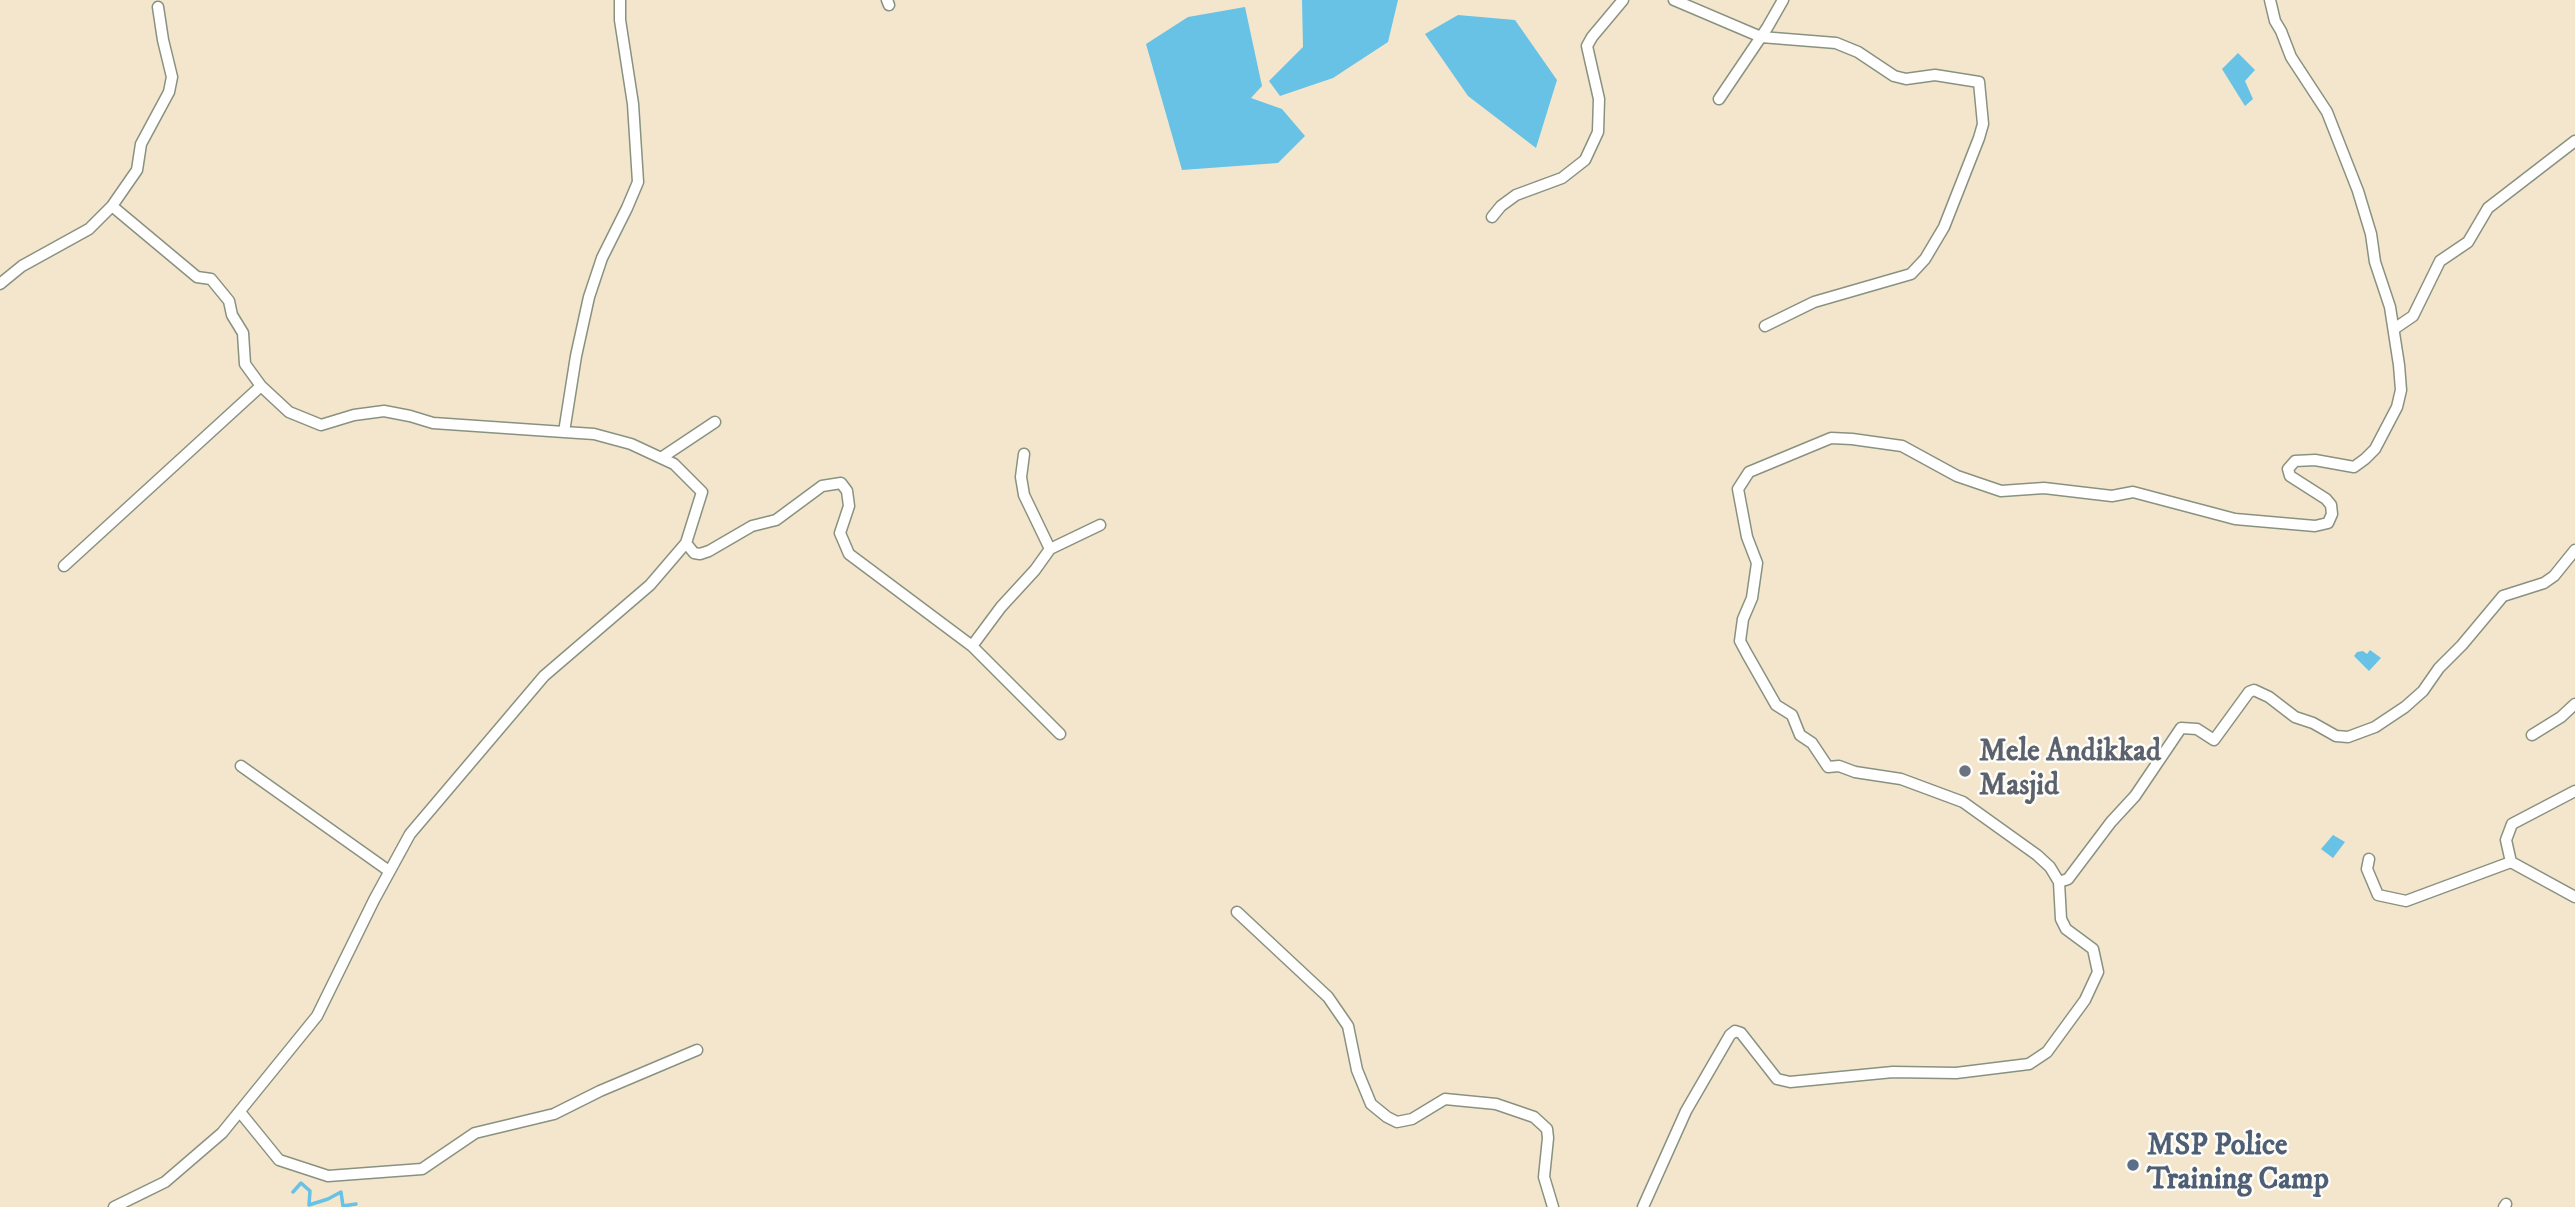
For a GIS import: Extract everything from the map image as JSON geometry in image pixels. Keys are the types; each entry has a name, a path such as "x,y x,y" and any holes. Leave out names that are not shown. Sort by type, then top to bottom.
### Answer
{"street":[{"path":"564,432 589,297 602,258 638,182 633,104 620,20 620,0"},
{"path":"1492,217 1516,195 1562,178 1585,160 1598,132 1599,99 1587,46 1623,0"},
{"path":"1674,0 1761,37 1836,43 1858,52 1894,76 1906,79 1935,75 1979,82 1983,124 1944,227 1925,259 1911,274 1814,302 1765,326"},
{"path":"1719,99 1783,0"},
{"path":"1643,1207 1686,1111 1730,1035 1735,1031 1741,1032 1777,1079 1790,1082 1893,1072 1956,1073 2029,1064 2047,1052 2085,1000 2098,972 2093,949 2066,929 2061,919 2059,882 2050,867 2037,855 1963,802 1901,779 1854,772 1839,766 1828,767 1812,743 1800,735 1792,715 1776,705 1740,641 1743,619 1752,598 1757,562 1747,537 1738,489 1749,472 1831,438 1852,439 1902,446 1957,476 2001,491 2044,488 2112,496 2133,492 2235,519 2322,526 2328,523 2332,514 2331,505 2326,499 2290,477 2288,469 2295,461 2315,460 2354,467 2375,449 2398,407 2401,390 2390,307 2375,262 2371,234 2358,191 2327,112 2291,57 2275,21 2270,0"},
{"path":"0,284 22,265 89,229 112,206 137,170 141,144 169,92 172,77 158,7"},
{"path":"2394,329 2413,316 2440,261 2468,242 2488,208 2575,141"},
{"path":"112,206 197,277 211,279 229,301 232,315 243,333 245,364 261,386 289,412 321,425 354,415 384,411 433,423 594,434 619,441 674,464 702,492 686,543 650,585 544,676 410,834 317,1016 240,1112 222,1133 165,1182 114,1207"},
{"path":"64,566 261,386"},
{"path":"661,458 715,422"},
{"path":"1024,454 1021,477 1024,495 1050,549"},
{"path":"686,543 694,553 709,551 752,526 776,520 822,486 841,483 848,491 849,506 841,533 849,554 972,646 1060,734"},
{"path":"972,646 1050,549 1100,525"},
{"path":"2059,882 2068,879 2111,822 2135,796 2181,728 2197,729 2214,740 2249,692 2254,690 2269,697 2295,717 2313,723 2336,736 2348,737 2375,727 2423,691 2439,668 2503,596 2544,583 2554,576 2575,550"},
{"path":"2532,735 2561,718 2575,704"},
{"path":"241,766 389,871"},
{"path":"2575,791 2512,824 2505,840 2511,862 2575,897"},
{"path":"2369,859 2367,869 2378,895 2406,901 2511,862"},
{"path":"1237,912 1328,997 1348,1026 1357,1070 1371,1104 1387,1117 1397,1122 1412,1119 1446,1099 1496,1104 1534,1117 1541,1123 1547,1129 1544,1177 1553,1207"},
{"path":"240,1112 279,1160 328,1177 422,1169 475,1133 554,1114 600,1091 697,1050"}],"water":[{"path":"1302,0 1398,0 1388,42 1333,78 1280,96 1269,81 1303,47"},
{"path":"1245,7 1262,86 1251,98 1282,109 1305,136 1278,163 1182,170 1146,44 1188,17"},
{"path":"1458,15 1515,20 1557,80 1536,148 1468,96 1425,34"},
{"path":"2238,53 2255,70 2245,81 2253,99 2245,106 2222,69"},
{"path":"2370,650 2381,658 2369,671 2354,656 2363,651 2367,654"},
{"path":"2333,835 2345,842 2333,858 2321,849"}],"waterway":[{"path":"293,1192 301,1183 310,1191 309,1205 341,1192 343,1206 356,1204"}],"place":[{"name":"Mele Andikkad Masjid","path":"1965,771"},
{"name":"MSP Police Training Camp","path":"2133,1165"}]}
